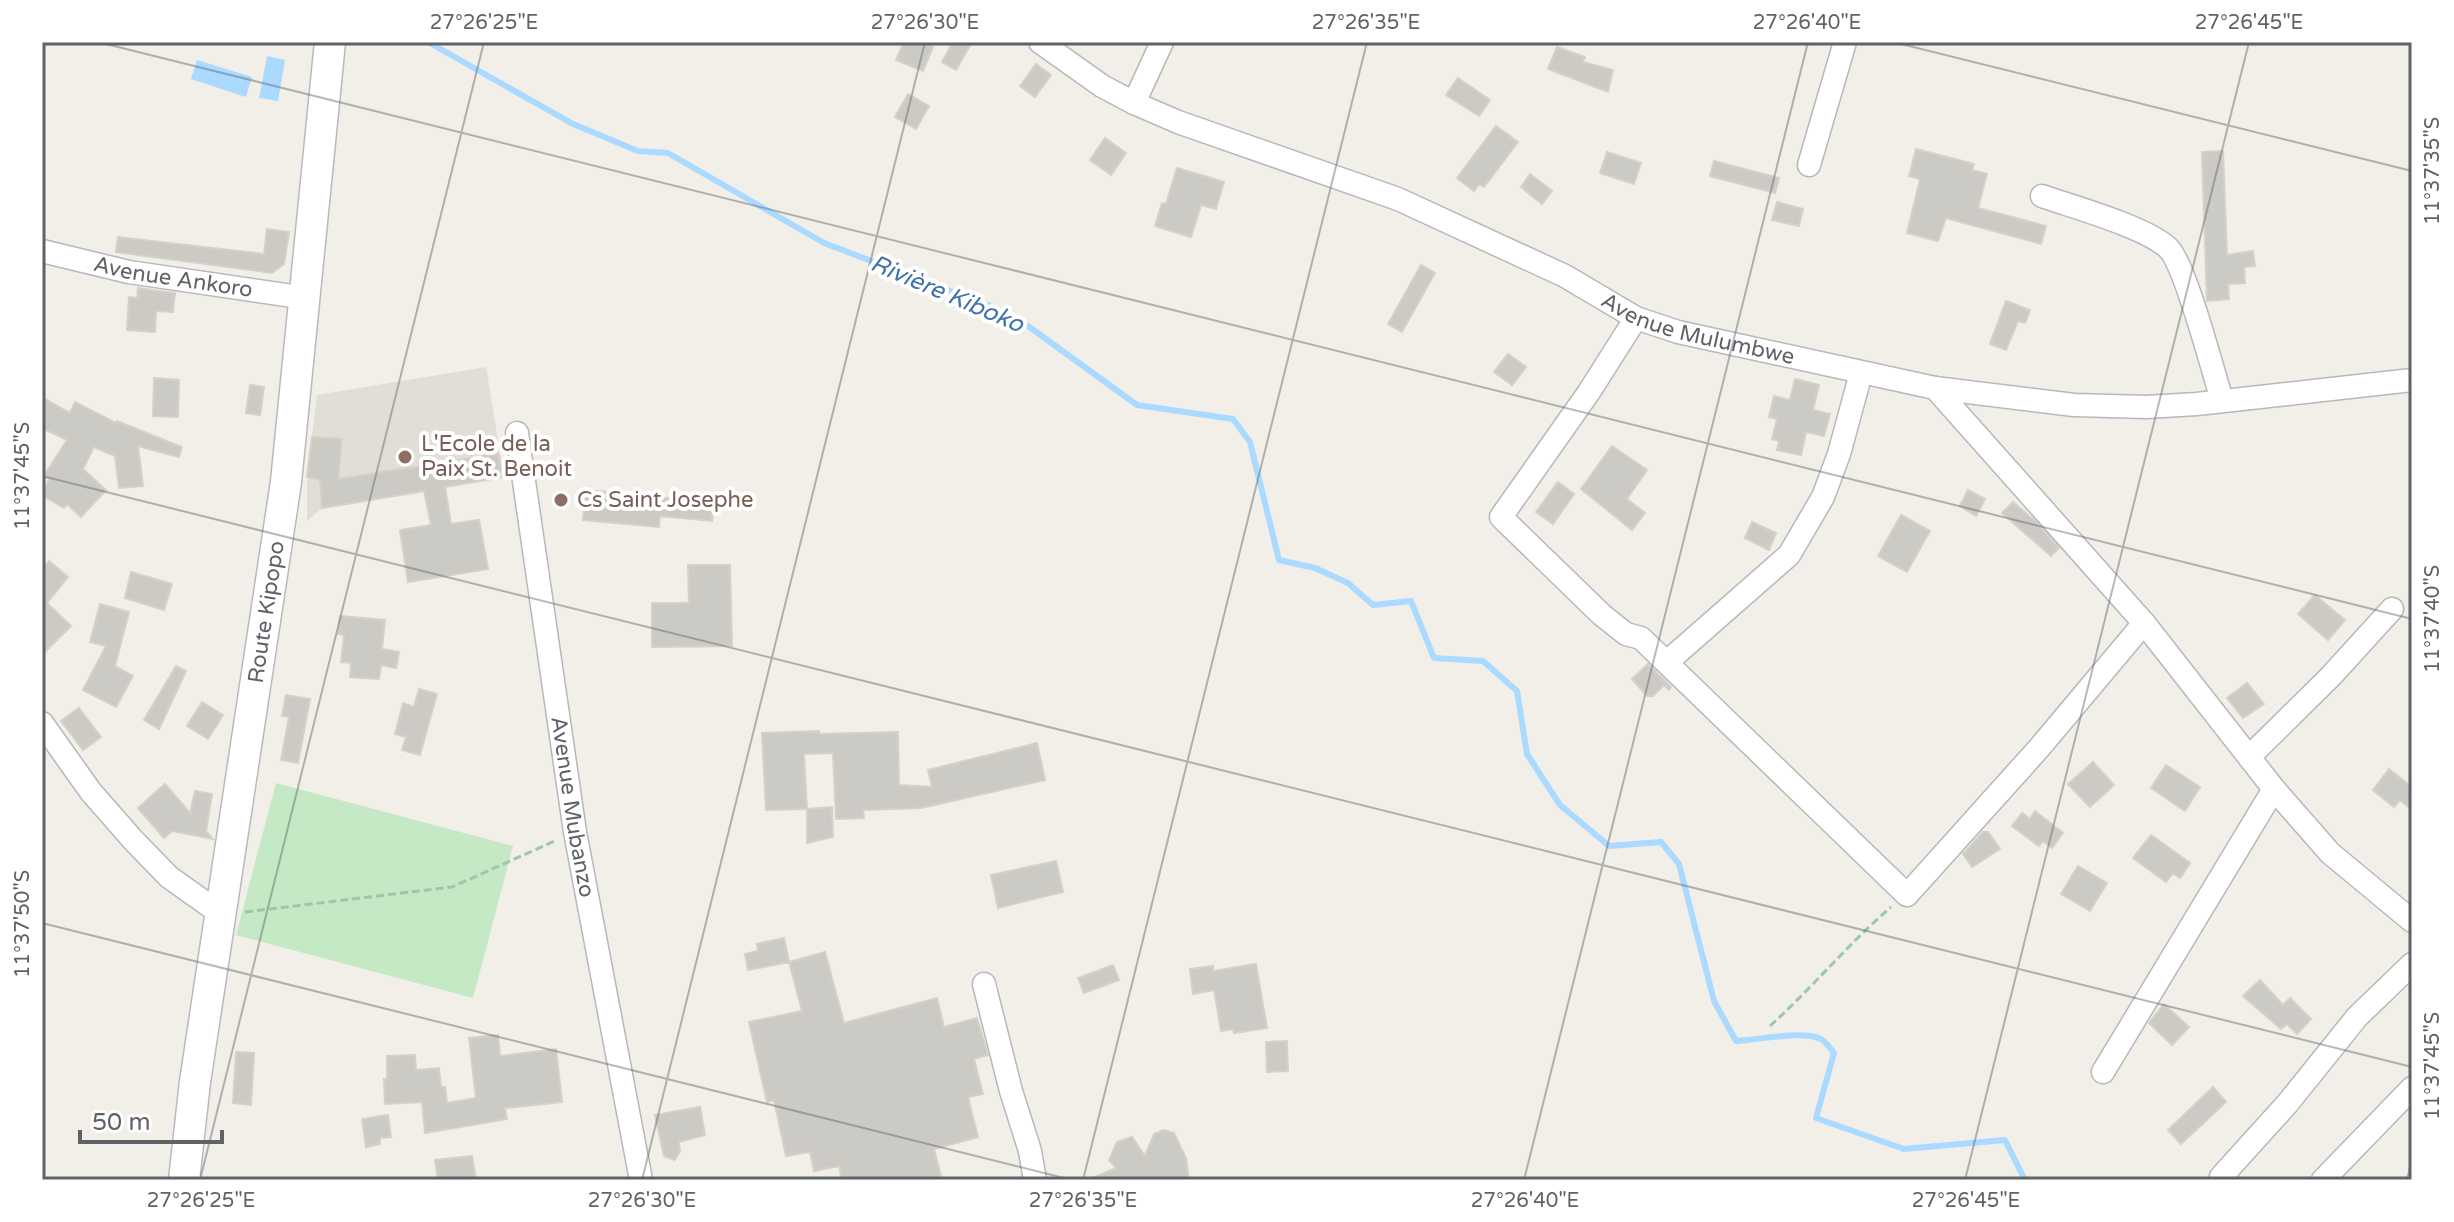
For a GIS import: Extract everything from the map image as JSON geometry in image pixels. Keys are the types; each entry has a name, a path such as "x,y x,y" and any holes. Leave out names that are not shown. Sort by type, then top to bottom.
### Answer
{"main road":[{"name":"Route Kipopo","path":"184,1180 195,1082 286,482 330,42"}],"street":[{"name":"Avenue Mulumbwe","path":"1040,42 1102,86 1134,103 1178,122 1398,199 1565,276 1636,318 1678,332 1935,388 2106,406 2146,407 2412,380"},
{"path":"1134,103 1162,42"},
{"path":"1809,165 1845,42"},
{"path":"2042,196 2142,232 2170,249 2183,274 2222,400"},
{"name":"Avenue Ankoro","path":"42,251 129,272 306,298"},
{"path":"1636,318 1589,392 1501,517 1602,615 1626,634 1641,638 1667,662 1907,895 2030,758 2144,623"},
{"path":"1667,662 1789,555 1823,497 1839,454 1861,373"},
{"path":"1935,388 2144,623 2274,789 2330,853 2412,921"},
{"name":"Avenue Mubanzo","path":"517,433 575,832 641,1180"},
{"path":"2249,757 2331,676 2392,609"},
{"path":"42,723 91,792 134,841 169,877 221,914"},
{"path":"2103,1072 2274,789"},
{"path":"2221,1177 2287,1104 2357,1017 2412,964"},
{"path":"984,984 1030,1151 1035,1180"},
{"path":"2323,1180 2412,1088"}],"path":[{"path":"221,914 452,887 575,832"},
{"path":"1770,1026 1859,935 1907,895"}],"shaded area":[{"name":"L'Ecole de la Paix St. Benoit","path":"486,367 504,477 322,508 307,521 307,477 317,395"}],"green space":[{"path":"276,783 513,846 473,998 236,935"}],"water":[{"path":"267,56 285,60 278,101 259,98"},
{"path":"197,60 252,77 246,97 191,79"}],"building":[{"path":"904,42 922,42 933,47 923,71 896,60"},
{"path":"953,42 972,42 956,70 942,62"},
{"path":"1557,47 1585,57 1583,62 1613,70 1608,92 1548,69"},
{"path":"1036,64 1051,75 1035,97 1020,86"},
{"path":"1458,78 1490,100 1479,116 1446,95"},
{"path":"908,94 929,106 916,129 895,117"},
{"path":"1496,126 1518,142 1484,187 1479,184 1474,191 1457,178"},
{"path":"1105,138 1126,153 1111,175 1090,160"},
{"path":"1916,149 1974,164 1972,170 1987,174 1978,208 2046,226 2041,244 1946,218 1938,241 1907,233 1920,179 1909,176"},
{"path":"2223,151 2227,255 2253,251 2255,266 2244,267 2245,283 2228,284 2229,299 2207,301 2202,152"},
{"path":"1607,152 1641,163 1634,184 1600,173"},
{"path":"1714,161 1779,178 1775,193 1710,176"},
{"path":"1177,168 1224,182 1216,209 1201,205 1191,237 1155,226 1162,203 1166,204"},
{"path":"1530,174 1552,191 1542,204 1521,187"},
{"path":"1777,202 1803,209 1799,226 1772,220"},
{"path":"267,229 289,232 284,264 272,273 116,252 118,237 264,254"},
{"path":"1421,265 1435,273 1402,332 1388,324"},
{"path":"138,288 175,293 173,312 156,311 155,332 127,330 129,297 137,298"},
{"path":"2006,301 2030,310 2025,323 2018,321 2006,350 1990,344"},
{"path":"1508,354 1526,367 1512,385 1494,372"},
{"path":"154,378 179,380 178,417 153,416"},
{"path":"1795,379 1819,385 1813,410 1830,414 1824,436 1806,432 1801,455 1777,450 1779,441 1772,439 1777,419 1769,417 1774,396 1790,400"},
{"path":"250,385 264,387 260,415 246,413"},
{"path":"42,397 70,413 75,402 116,423 182,447 179,457 138,446 143,486 119,488 115,456 94,447 83,469 106,490 81,517 67,504 64,508 42,495 49,479 44,476 67,440 42,428"},
{"path":"312,437 342,439 338,479 498,454 504,477 445,487 451,524 479,520 488,569 408,582 400,530 431,525 424,491 322,508 320,480 307,477"},
{"path":"1612,446 1647,470 1627,499 1645,513 1632,530 1581,489"},
{"path":"1558,482 1574,494 1553,524 1536,512"},
{"path":"586,490 714,503 712,521 660,516 659,527 583,520"},
{"path":"1968,490 1985,499 1976,516 1960,506"},
{"path":"2013,502 2059,548 2051,556 2002,513"},
{"path":"1901,515 1930,531 1907,572 1878,556"},
{"path":"1752,522 1776,533 1769,550 1745,538"},
{"path":"49,561 68,577 47,603 71,626 42,655 42,570"},
{"path":"688,565 730,565 732,646 652,647 652,603 689,603"},
{"path":"131,572 172,584 164,610 125,598"},
{"path":"2315,595 2345,620 2328,640 2298,614"},
{"path":"100,604 129,612 115,666 133,676 116,707 83,690 106,646 90,642"},
{"path":"340,616 385,620 382,649 399,652 396,668 381,665 379,679 350,677 351,663 341,662 344,635 338,634"},
{"path":"1648,664 1671,687 1669,690 1664,685 1653,696 1647,696 1632,679"},
{"path":"176,666 186,671 159,729 144,720"},
{"path":"2247,683 2264,704 2243,718 2227,698"},
{"path":"419,689 437,694 420,755 402,750 406,737 395,734 403,703 414,707"},
{"path":"286,695 310,699 298,763 281,760 289,717 282,716"},
{"path":"202,702 223,715 208,739 187,726"},
{"path":"79,708 101,737 83,750 61,721"},
{"path":"819,731 819,734 898,732 899,785 932,787 928,770 1037,743 1045,780 921,808 863,810 864,818 836,819 833,753 804,754 807,809 766,810 762,733"},
{"path":"2093,762 2114,785 2090,807 2068,784"},
{"path":"2166,765 2200,787 2185,811 2151,788"},
{"path":"2389,769 2412,787 2412,810 2400,800 2394,807 2373,790"},
{"path":"165,784 190,813 195,791 212,794 206,831 213,839 172,831 164,838 138,808"},
{"path":"832,807 833,837 807,843 807,809"},
{"path":"2035,811 2063,833 2052,848 2043,841 2039,846 2012,826 2022,813 2030,819"},
{"path":"1983,832 1988,832 2000,849 1972,867 1963,854"},
{"path":"2151,835 2190,863 2180,878 2173,873 2166,882 2133,858"},
{"path":"1056,861 1063,892 998,908 991,875"},
{"path":"2078,866 2107,883 2090,911 2061,894"},
{"path":"784,938 789,962 748,970 745,954 758,951 757,944"},
{"path":"825,952 844,1023 937,998 944,1027 977,1018 988,1055 974,1059 983,1094 968,1097 978,1137 934,1149 942,1180 842,1180 839,1166 814,1171 810,1152 786,1156 774,1100 767,1102 749,1022 802,1011 789,962"},
{"path":"1256,964 1267,1028 1234,1033 1233,1029 1221,1031 1214,990 1193,994 1190,969 1213,966 1213,971"},
{"path":"1113,965 1119,980 1084,993 1078,978"},
{"path":"2260,980 2283,1005 2290,998 2311,1019 2297,1034 2287,1024 2281,1029 2243,996"},
{"path":"2164,1004 2189,1027 2172,1045 2149,1023"},
{"path":"498,1035 500,1056 556,1049 562,1102 505,1108 507,1119 425,1133 422,1102 385,1104 387,1056 415,1055 416,1070 439,1068 447,1103 476,1098 469,1038"},
{"path":"1287,1041 1288,1071 1267,1072 1266,1042"},
{"path":"236,1052 254,1053 251,1105 233,1103"},
{"path":"2213,1087 2226,1102 2181,1144 2168,1130"},
{"path":"700,1107 705,1135 679,1142 680,1151 675,1160 664,1156 655,1115"},
{"path":"388,1115 391,1137 380,1138 380,1144 366,1147 362,1119"},
{"path":"1164,1130 1174,1133 1186,1158 1189,1180 1088,1180 1116,1168 1109,1160 1117,1142 1132,1137 1145,1156 1154,1134"},
{"path":"472,1156 476,1180 438,1180 435,1160"}],"waterway":[{"name":"Rivière Kiboko","path":"428,42 573,124 638,151 668,153 824,243 990,306 1028,326 1137,405 1233,419 1250,442 1279,560 1315,568 1348,583 1373,605 1411,601 1434,658 1483,661 1517,691 1527,754 1560,805 1609,846 1661,842 1679,864 1714,1001 1736,1041 1813,1036 1823,1040 1834,1053 1816,1118 1904,1149 2005,1140 2025,1180"}],"place":[{"name":"L'Ecole de la Paix St. Benoit","path":"405,457"},
{"name":"Cs Saint Josephe","path":"561,500"}]}
